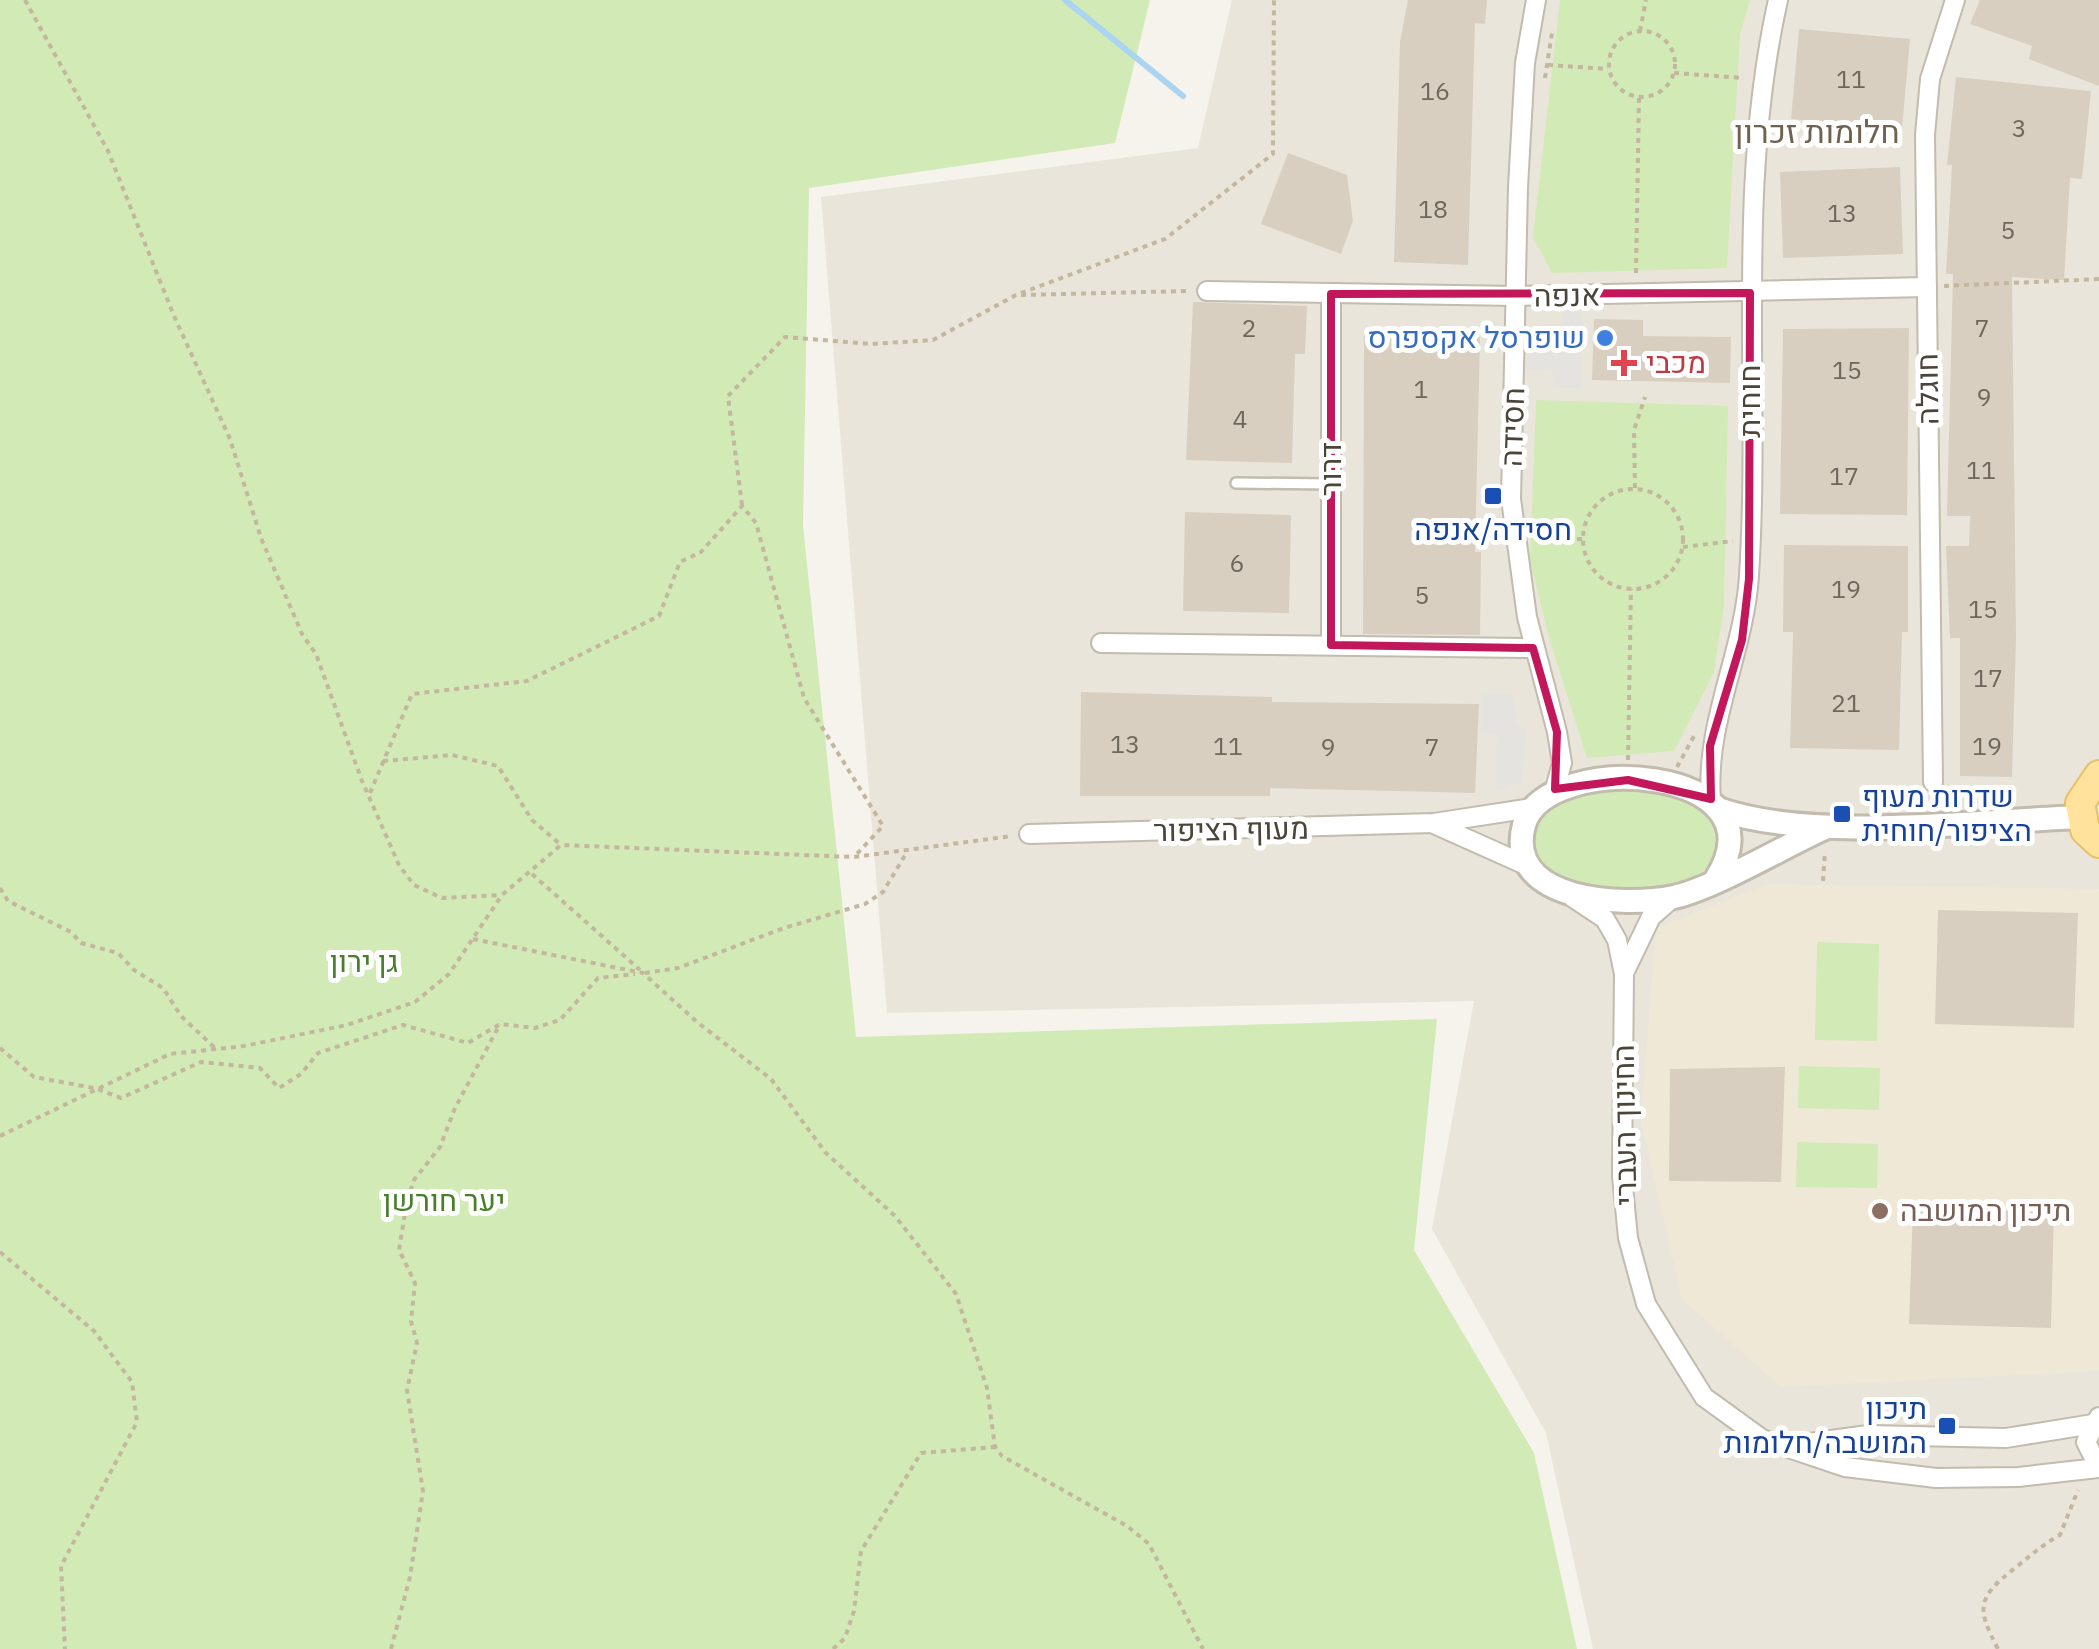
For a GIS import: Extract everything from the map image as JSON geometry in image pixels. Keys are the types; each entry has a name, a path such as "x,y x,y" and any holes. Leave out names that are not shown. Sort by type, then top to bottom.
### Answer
{"main road":[{"path":"2099,776 2085,790 2080,817 2099,844"}],"street":[{"name":"חסידה","path":"1536,0 1525,63 1511,499 1514,542 1533,648 1562,763 1555,789"},
{"name":"חוחית","path":"1716,805 1710,746 1742,640 1750,538 1750,293 1760,80 1778,0"},
{"name":"חוגלה","path":"1933,782 1925,135 1930,79 1955,0"},
{"name":"אנפה","path":"1207,291 1517,296 1927,287"},
{"name":"דרור","path":"1331,294 1332,645"},
{"path":"1101,643 1533,648"},
{"path":"1827,826 1674,897 1608,899 1567,894 1540,880 1530,867 1522,838 1532,808 1555,789 1628,780 1698,790 1716,805 1753,821 1827,826 2080,817"},
{"path":"1716,805 1730,845 1716,880"},
{"name":"מעוף הציפור","path":"1029,834 1434,824 1532,808"},
{"name":"מעוף הציפור","path":"1434,824 1530,867"},
{"name":"החינוך העברי","path":"1567,894 1605,920 1617,940 1624,974 1622,1176 1628,1238 1646,1304 1704,1397 1762,1439 1845,1467 1936,1478 2018,1478 2098,1468"},
{"name":"החינוך העברי","path":"1624,974 1650,917 1674,897"},
{"path":"1789,1446 1868,1435 2006,1438 2096,1420"},
{"path":"2096,1420 2086,1442 2098,1468"}],"lane":[{"path":"1236,484 1331,484"}],"path":[{"path":"25,0 123,187 174,316 230,439 260,538 302,634 316,654 368,796 400,865 414,885 442,898 502,895"},
{"path":"854,857 883,826 804,698 756,523 742,506 728,396 785,337 872,344 933,340 1016,295 1165,239 1273,154 1274,0"},
{"path":"1640,31 1646,0"},
{"path":"1544,83 1554,16"},
{"path":"1640,31 1652,32 1668,43 1674,53 1674,73 1661,92 1639,98 1619,89 1608,69 1618,40 1640,31"},
{"path":"1525,63 1608,69"},
{"path":"1674,73 1760,80"},
{"path":"1636,295 1639,98"},
{"path":"1927,287 2099,278"},
{"path":"1016,295 1207,291"},
{"path":"1635,488 1634,430 1645,397"},
{"path":"1635,488 1652,492 1677,514 1683,547 1671,573 1659,582 1631,590 1602,579 1584,554 1582,538 1592,508 1619,490 1635,488"},
{"path":"368,796 412,694 527,681 659,616 680,562 700,552 742,506"},
{"path":"1514,542 1582,538"},
{"path":"1683,547 1750,538"},
{"path":"1628,780 1631,590"},
{"path":"383,762 452,755 498,766 532,820 561,845 854,857 1029,834"},
{"path":"1662,768 1678,767"},
{"path":"0,1136 170,1054 347,1026 416,1002 449,974 502,895 532,874 561,845"},
{"path":"0,1048 34,1076 94,1088 121,1098 201,1062 260,1068 279,1088 301,1074 318,1053 403,1025 468,1042 500,1024 535,1028 560,1020 598,978 678,968 784,928 865,904 883,892 907,852"},
{"path":"532,874 697,1022 772,1078 826,1154 895,1216 956,1294 987,1388 995,1447 1002,1456 1127,1526 1149,1544 1204,1649"},
{"path":"0,888 8,902 71,932 81,943 118,953 134,970 163,988 181,1016 216,1049"},
{"path":"473,939 643,973"},
{"path":"391,1649 410,1577 423,1491 407,1390 417,1343 411,1320 415,1283 399,1250 407,1200 414,1180 440,1147 455,1108 500,1024"},
{"path":"0,1252 94,1332 132,1382 137,1422 61,1566 65,1649"},
{"path":"833,1649 845,1638 854,1611 861,1551 921,1453 995,1447"},
{"path":"1998,1649 1984,1621 1988,1589 2028,1552 2060,1535 2074,1494 2098,1468"}],"highlighted area":[{"path":"1750,293 1749,579 1742,640 1710,746 1711,799 1628,780 1555,789 1557,732 1533,648 1331,645 1331,294"}],"shaded area":[{"path":"1232,0 2099,0 2099,1649 1593,1649 1546,1433 1432,1229 1474,1001 887,1013 821,197 1198,148"},
{"path":"1563,311 1582,312 1581,388 1553,388 1553,371 1525,370 1526,347 1540,348 1541,335 1548,335 1548,326 1563,326"},
{"path":"1481,693 1513,695 1517,725 1526,730 1522,781 1504,789 1495,790 1497,734 1481,733"},
{"name":"תיכון המושבה","path":"1767,884 2099,889 2099,1371 1781,1387 1682,1299 1641,1122 1656,928"}],"green space":[{"name":"יער חורשן","path":"0,0 1150,0 1115,143 809,188 803,525 856,1037 1437,1019 1414,1250 1534,1453 1577,1649 0,1649"},
{"path":"1560,0 1750,0 1740,34 1727,268 1552,273 1533,237"},
{"path":"1536,400 1728,406 1724,605 1714,672 1674,751 1587,758 1549,638 1530,560"},
{"path":"1607,788 1672,792 1703,810 1715,837 1709,864 1700,875 1672,889 1627,892 1594,890 1564,882 1542,867 1536,834 1553,804 1567,795"},
{"path":"1817,942 1879,944 1877,1041 1815,1040"},
{"path":"1799,1066 1880,1068 1879,1110 1798,1108"},
{"path":"1797,1142 1878,1144 1877,1188 1796,1187"}],"building":[{"path":"1408,0 1487,0 1485,24 1475,23 1468,265 1394,262 1400,42"},
{"path":"1980,0 2099,0 2099,86 2029,59 2032,46 1970,24"},
{"path":"1799,29 1910,39 1902,129 1791,119"},
{"path":"1956,77 2091,91 2082,179 2070,178 2064,280 2012,277 2016,638 2012,777 1960,776 1960,638 1950,638 1946,546 1969,546 1970,516 1947,516 1953,274 1946,274 1952,165 1947,165"},
{"path":"1288,153 1347,175 1353,221 1341,254 1261,224"},
{"path":"1900,167 1903,254 1783,258 1780,172"},
{"path":"1193,302 1307,306 1305,354 1295,354 1292,463 1186,460"},
{"path":"1594,319 1643,320 1643,336 1731,337 1730,383 1592,380"},
{"path":"1909,328 1907,515 1780,514 1783,329"},
{"path":"1364,334 1480,337 1475,552 1481,552 1480,635 1363,634"},
{"path":"1185,512 1291,515 1289,613 1183,611"},
{"path":"1784,545 1908,546 1908,632 1902,632 1899,750 1790,748 1793,632 1783,632"},
{"path":"1081,692 1272,697 1272,702 1479,704 1475,793 1270,788 1270,796 1080,796"},
{"path":"1938,910 2078,913 2074,1028 1935,1024"},
{"path":"1785,1067 1781,1182 1669,1181 1670,1069"},
{"path":"1913,1208 2054,1212 2051,1328 1909,1324"}],"waterway":[{"path":"1065,0 1183,96"}],"place":[{"name":"שופרסל אקספרס","path":"1605,338"},
{"name":"מכבי","path":"1624,363"},
{"name":"חסידה/אנפה","path":"1493,496"},
{"name":"שדרות מעוף הציפור/חוחית","path":"1842,814"},
{"name":"תיכון המושבה","path":"1880,1211"},
{"name":"תיכון המושבה/חלומות","path":"1947,1426"}],"district":[{"name":"חלומות זכרון","path":"1817,132"}],"park label":[{"name":"גן ירון","path":"364,962"}]}
